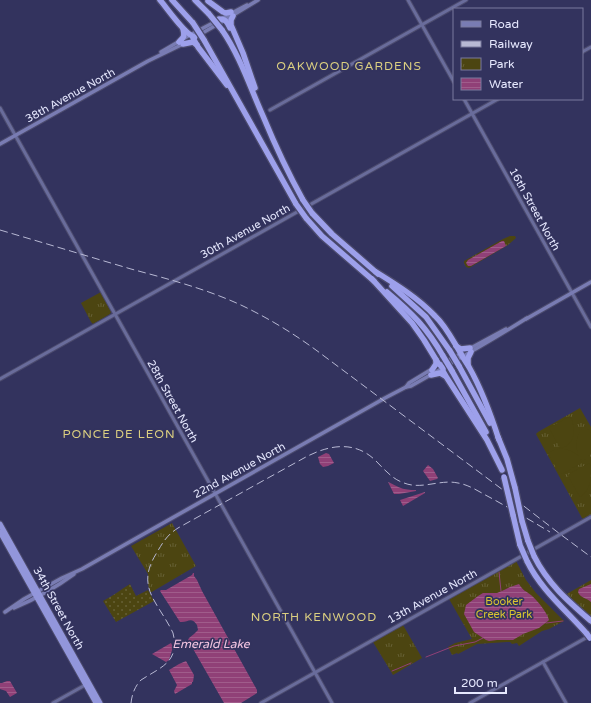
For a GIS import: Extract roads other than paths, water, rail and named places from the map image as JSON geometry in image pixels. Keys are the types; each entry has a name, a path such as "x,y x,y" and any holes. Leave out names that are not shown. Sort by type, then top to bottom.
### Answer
{"highway":[{"path":"160,0 183,29 193,37 198,47"},
{"path":"172,0 193,24 204,40 296,204 306,218 322,236 404,306 418,320 435,342 493,446 502,470 520,545 527,561 544,588 590,636"},
{"path":"195,0 209,14 230,43 239,60 281,158 303,200 312,213 327,229 409,300 426,317 450,351 500,440"},
{"path":"207,1 224,12 232,14 230,23 246,64 265,121"},
{"path":"207,1 235,36"},
{"path":"183,29 184,35 181,43 193,42 238,99"},
{"path":"376,272 424,305 436,317 444,326 469,366 486,401 507,459 522,520 534,556 540,568 552,585 591,621"},
{"path":"372,279 412,323 424,340 487,440 502,470"},
{"path":"456,346 471,350 468,358 469,366"},
{"path":"457,363 461,355"},
{"path":"445,359 440,364 436,364 431,372 443,375 447,378"},
{"name":"34th Street North","path":"0,524 37,594"},
{"name":"34th Street North","path":"0,532 100,703"},
{"name":"34th Street North","path":"88,684 96,703"}],"main road":[{"path":"193,37 199,30 257,0"},
{"name":"38th Avenue North","path":"0,144 148,61 214,26 222,19"},
{"path":"445,359 461,355 498,336 591,282"},
{"name":"22nd Avenue North","path":"0,615 62,578 82,569 406,387 409,383 431,372 440,364 457,363"}],"street":[{"path":"408,0 453,80"},
{"path":"270,110 466,0"},
{"name":"16th Street North","path":"465,100 591,327"},
{"name":"30th Avenue North","path":"0,379 496,100"},
{"name":"28th Street North","path":"0,108 332,703"},
{"name":"13th Avenue North","path":"262,703 591,517"},
{"path":"470,703 590,636"},
{"path":"543,662 566,703"},
{"path":"53,703 88,684"}],"water":[{"path":"504,241 506,246 471,266 468,266 466,263 468,260"},
{"path":"326,453 329,454 334,463 323,467 320,464 318,457"},
{"path":"428,465 433,469 438,478 437,479 430,481 423,471"},
{"path":"388,482 408,490 416,491 394,494"},
{"path":"425,492 403,506 400,500"},
{"name":"Emerald Lake","path":"193,573 257,690 257,693 241,703 224,703 188,640 198,630 197,625 191,620 180,622 160,591 166,590"},
{"path":"519,584 523,590 539,603 549,620 539,628 523,634 513,640 489,641 474,632 464,614 466,605 483,593 497,593"},
{"path":"591,584 591,602 580,596 578,592 579,589"},
{"path":"171,643 173,647 169,660 166,662 152,654"},
{"path":"186,661 194,675 193,682 175,694 174,691 177,685 169,670"},
{"path":"10,681 17,693 10,697 6,691 0,689 0,683"}],"waterway":[{"path":"499,572 501,591"},
{"path":"546,623 563,621"},
{"path":"426,657 454,646 475,642 483,638"},
{"path":"392,671 411,663"}],"railway":[{"path":"0,230 201,289 263,316 320,353 591,557"},
{"path":"131,703 134,690 139,682 162,667 174,651 173,633 151,595 148,586 150,566 163,542 178,528 304,458 322,450 341,447 358,449 375,460 396,479 411,485 444,482 467,485 550,532"}],"district":[{"name":"OAKWOOD GARDENS","path":"349,66"},
{"name":"PONCE DE LEON","path":"119,434"},
{"name":"NORTH KENWOOD","path":"314,617"}],"park label":[{"name":"Booker Creek Park","path":"504,607"}]}
